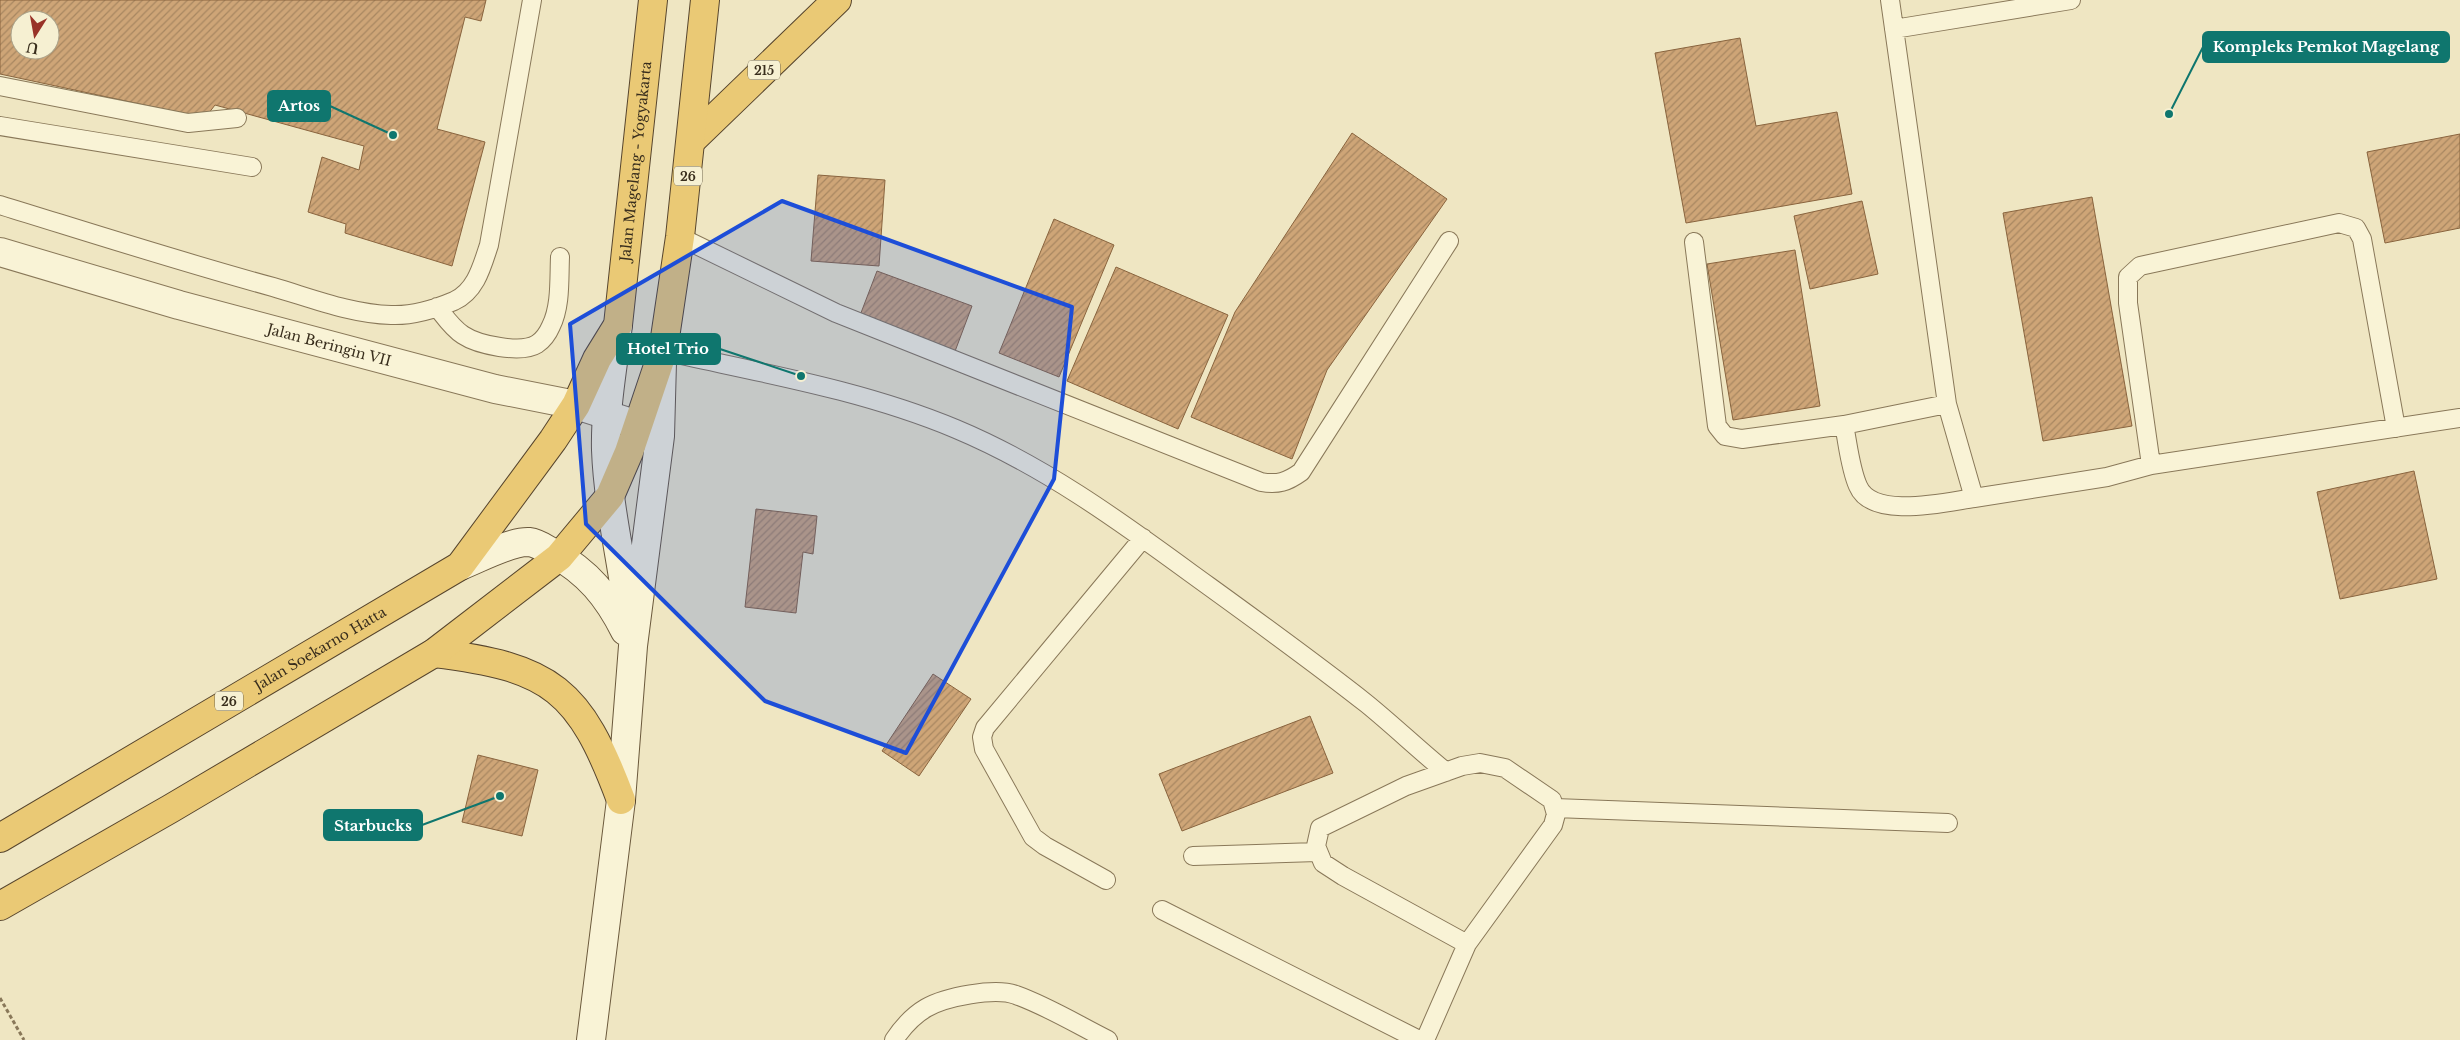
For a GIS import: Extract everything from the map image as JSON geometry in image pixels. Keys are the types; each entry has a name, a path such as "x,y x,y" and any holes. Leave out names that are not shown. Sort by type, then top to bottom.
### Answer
{"highway":[{"name":"Jalan Magelang - Yogyakarta","path":"618,324 653,0"},
{"name":"26","path":"0,906 170,809 434,653 559,556 610,496 649,431 680,237 692,140 705,0"},
{"name":"215","path":"692,140 837,0"},
{"name":"26","path":"460,566 521,487 576,404 597,359 618,324"},
{"name":"Jalan Soekarno Hatta","path":"0,838 460,566"},
{"path":"434,653 503,664 524,671 552,687 580,713 591,730 621,800"}],"main road":[{"name":"Jalan Beringin VII","path":"0,252 179,305 495,389 576,404 649,431"},
{"path":"618,324 607,414 606,450 610,496 632,646"},
{"path":"591,1040 621,800 649,431"},
{"path":"460,566 517,544 529,542 559,556 597,585 613,607 632,646"}],"lane":[{"path":"0,205 173,259 356,310 391,315 437,307 455,301 472,287 478,277 489,246 532,0"},
{"path":"1890,0 1947,404 1974,498"},
{"path":"1894,29 2071,0"},
{"path":"0,86 188,124 238,118"},
{"path":"0,126 252,166"},
{"path":"2151,465 2128,302 2128,277 2140,266 2339,222 2356,228 2362,240 2396,428"},
{"path":"680,237 836,313 1261,482 1275,485 1301,472 1449,242"},
{"path":"1694,242 1718,426 1721,433 1732,438 1742,439 1844,425 1947,404"},
{"path":"437,307 454,328 470,339 514,348 536,345 544,338 553,324 557,304 560,257"},
{"path":"663,351 831,389 956,429 1020,459 1064,484 1143,538 1368,705 1446,772"},
{"path":"1844,425 1858,487 1874,502 1890,506 1906,506 1974,498 2107,477 2151,465 2460,418"},
{"path":"1106,880 1045,846 1033,837 984,749 982,737 985,728 1143,538"},
{"path":"1425,1040 1467,944 1553,825 1556,814 1552,800 1505,768 1496,765 1472,763 1406,786 1325,824 1317,834 1317,852 1323,863 1343,876 1467,944"},
{"path":"1555,808 1948,823"},
{"path":"1193,856 1317,852"},
{"path":"1162,910 1419,1040"},
{"path":"894,1040 902,1028 926,1008 960,996 990,993 1014,994 1108,1040"}],"path":[{"path":"0,998 24,1040"}],"highlighted area":[{"path":"782,201 1072,307 1054,479 906,753 765,701 586,524 570,324"}],"building":[{"path":"0,0 486,0 481,21 465,17 437,129 485,142 452,266 345,233 346,224 308,212 322,157 359,170 364,146 215,105 205,118 0,74"},
{"path":"1740,38 1756,126 1837,112 1852,194 1686,223 1655,53"},
{"path":"1352,133 1447,199 1327,370 1292,459 1191,417 1235,312"},
{"path":"2460,134 2460,228 2385,243 2367,152"},
{"path":"818,175 885,180 879,266 811,261"},
{"path":"2092,197 2132,426 2043,441 2003,213"},
{"path":"1862,201 1878,274 1810,289 1794,216"},
{"path":"1054,219 1114,245 1059,377 999,353"},
{"path":"1795,250 1820,406 1733,420 1707,264"},
{"path":"1116,267 1228,315 1178,429 1067,381"},
{"path":"877,271 972,306 954,354 859,318"},
{"path":"2414,471 2437,579 2340,599 2317,492"},
{"path":"756,509 817,516 813,554 803,552 796,613 745,607"},
{"path":"933,674 971,699 919,776 882,751"},
{"path":"1310,716 1333,773 1182,831 1159,774"},
{"path":"478,755 538,770 522,836 462,822"}],"place":[{"name":"Kompleks Pemkot Magelang","path":"2169,114"},
{"name":"Artos","path":"393,135"},
{"name":"Hotel Trio","path":"801,376"},
{"name":"Starbucks","path":"500,796"}]}
